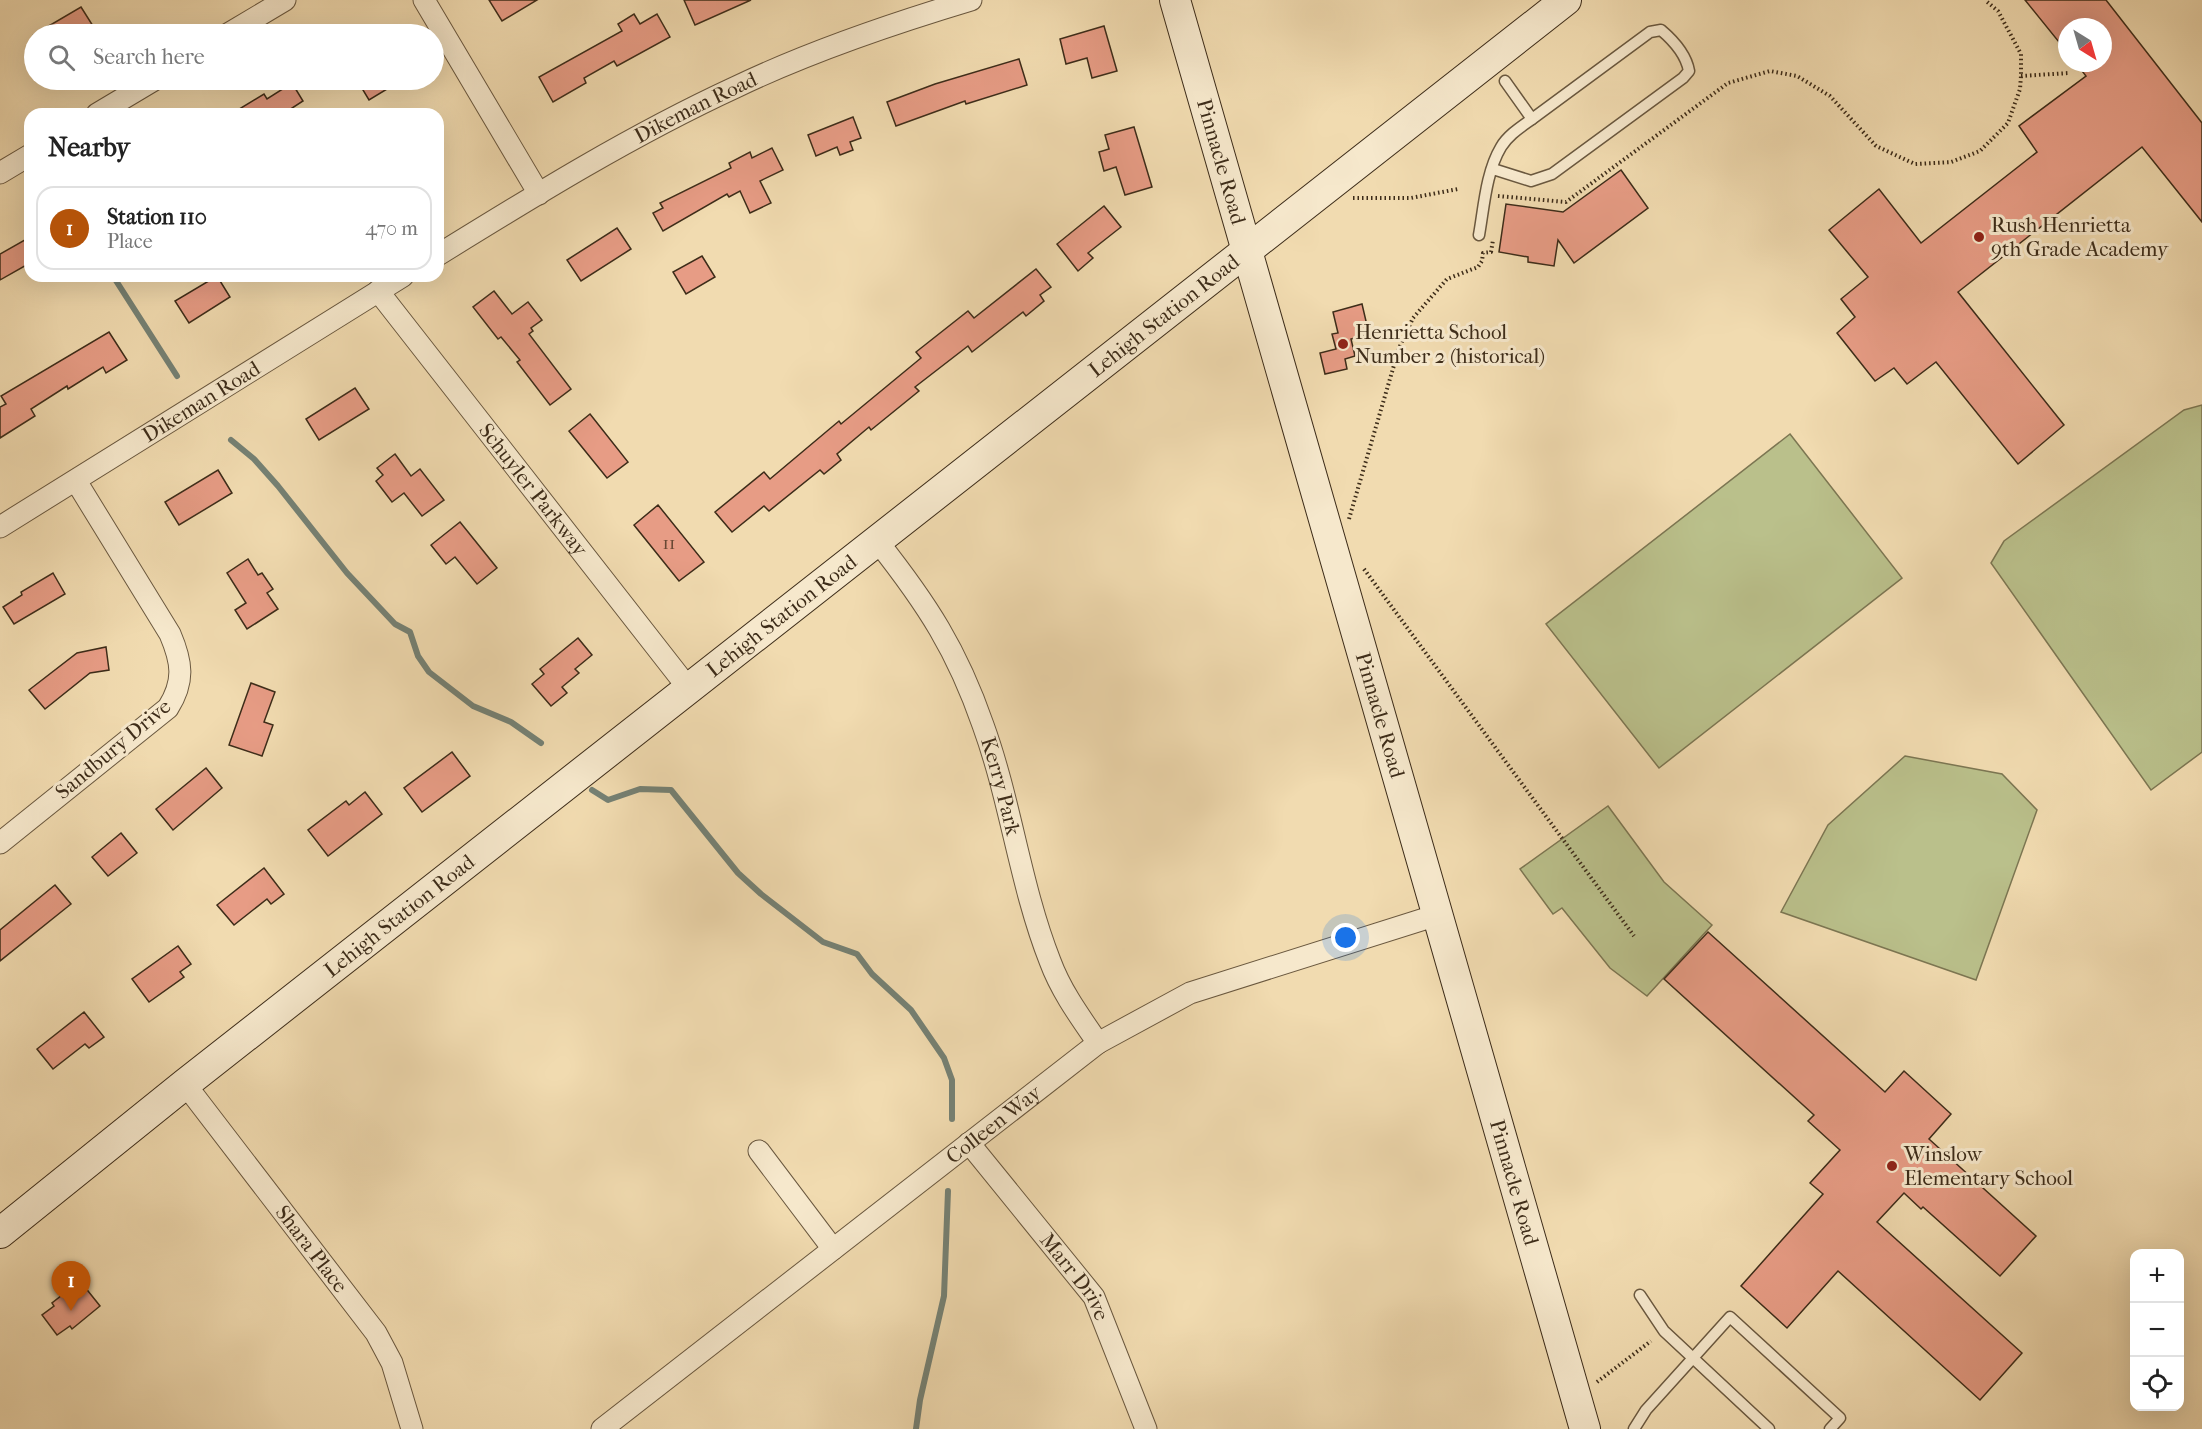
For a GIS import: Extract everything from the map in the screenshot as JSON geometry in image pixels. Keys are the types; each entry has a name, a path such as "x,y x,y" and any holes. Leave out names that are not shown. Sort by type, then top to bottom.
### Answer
{"main road":[{"name":"Pinnacle Road","path":"1175,0 1585,1429"},
{"name":"Lehigh Station Road","path":"0,1233 185,1084 1566,0"}],"street":[{"path":"245,24 285,0"},
{"path":"424,0 438,24"},
{"name":"Dikeman Road","path":"444,251 538,194 668,120 736,86 809,55 971,0"},
{"path":"444,34 538,194"},
{"path":"107,108 137,90"},
{"path":"0,173 24,159"},
{"name":"Dikeman Road","path":"0,527 393,282"},
{"name":"Schuyler Parkway","path":"378,291 689,689"},
{"name":"Sandbury Drive","path":"0,843 168,708 180,682 180,657 170,634 76,481"},
{"name":"Kerry Park","path":"878,542 918,592 945,635 965,677 995,763 1036,920 1050,963 1070,1001 1098,1043"},
{"name":"Colleen Way","path":"602,1429 1098,1043 1190,993 1437,915"},
{"name":"Shara Place","path":"185,1084 376,1333 392,1363 412,1429"},
{"name":"Marr Drive","path":"969,1143 1094,1297 1146,1429"},
{"path":"759,1151 833,1249"}],"lane":[{"path":"1479,235 1493,169 1501,147 1513,132 1650,32 1661,30 1671,38 1687,60 1689,71 1683,78 1552,174 1532,181 1493,169"},
{"path":"1505,81 1533,119"},
{"path":"1640,1295 1664,1330 1692,1359 1769,1429"},
{"path":"1634,1429 1646,1410 1730,1317 1840,1418 1830,1429"}],"path":[{"path":"1498,206 1500,197 1511,195 1566,202 1728,83 1770,71 1797,76 1830,96 1876,146 1915,164 1951,162 1980,151 2008,123 2020,89 2021,76 2021,54 1998,11 1985,0"},
{"path":"2021,76 2069,73"},
{"path":"1353,198 1411,198 1458,189"},
{"path":"1349,520 1399,348 1413,318 1447,279 1478,267 1483,253 1491,252 1495,229"},
{"path":"1362,566 1634,936"},
{"path":"1597,1382 1651,1341"}],"green space":[{"path":"2202,405 2202,752 2151,790 1991,563 2004,541 2184,410"},
{"path":"1790,434 1902,578 1659,768 1546,624"},
{"path":"1905,756 2002,774 2037,810 1976,980 1781,912 1828,825"},
{"path":"1608,806 1664,882 1712,925 1647,996 1610,968 1562,908 1553,914 1520,869"}],"building":[{"path":"489,0 537,0 502,21"},
{"path":"684,0 751,0 695,25"},
{"name":"Rush Henrietta 9th Grade Academy","path":"2025,0 2106,0 2202,123 2202,222 2142,147 1958,292 2064,425 2018,464 1936,362 1907,384 1894,368 1875,381 1837,333 1855,317 1841,299 1868,277 1829,230 1879,189 1921,243 2037,152 2019,126 2086,76 2083,72 2112,72 2112,18 2058,18 2058,41"},
{"path":"81,7 92,24 52,24"},
{"path":"634,14 640,24 657,14 670,37 617,66 614,61 584,78 586,83 553,102 539,77 622,31 618,24"},
{"path":"1104,26 1117,71 1092,78 1087,58 1066,64 1060,39"},
{"path":"1019,59 1027,85 966,104 965,101 896,126 887,102 935,84"},
{"path":"281,90 296,90 303,101 292,108 241,108 264,94 267,99"},
{"path":"363,90 386,90 369,100"},
{"path":"853,117 861,138 850,142 853,150 840,155 837,147 816,156 808,135"},
{"path":"1134,127 1152,187 1125,195 1116,167 1104,171 1099,152 1109,149 1105,135"},
{"path":"772,148 783,170 760,181 771,203 750,213 740,191 729,197 727,194 663,231 653,213 663,208 660,203 731,168 729,163 750,152 752,158"},
{"path":"1621,170 1648,208 1574,263 1558,240 1554,266 1528,262 1528,257 1499,252 1506,204 1563,212"},
{"path":"1104,206 1121,227 1088,253 1093,258 1078,271 1057,244"},
{"path":"617,228 631,249 581,281 567,260"},
{"path":"24,240 24,266 0,280 0,254"},
{"path":"702,256 715,277 686,294 673,272"},
{"path":"1036,269 1051,287 1040,295 1044,301 1026,316 1023,312 972,352 968,346 915,387 919,391 871,430 869,427 837,454 841,460 824,474 820,470 769,511 764,506 732,532 715,512 764,472 770,479 839,421 841,424 921,358 916,352 968,311 974,318"},
{"path":"207,282 221,282 230,297 189,323 175,301"},
{"path":"494,291 512,314 528,302 542,320 531,328 533,331 529,334 571,389 550,405 517,362 520,360 501,337 498,339 473,307"},
{"name":"Henrietta School Number 2 (historical)","path":"1362,304 1369,334 1351,339 1355,356 1345,359 1347,369 1325,374 1320,353 1336,349 1332,334 1338,333 1333,312"},
{"path":"109,332 127,360 106,373 103,367 68,389 67,386 31,409 35,416 0,438 0,407 6,404 1,396"},
{"path":"355,388 369,409 319,440 306,419"},
{"path":"590,414 628,462 607,478 569,431"},
{"path":"395,454 411,476 420,469 444,500 422,516 404,493 392,502 376,481 383,475 377,468"},
{"path":"218,470 232,493 179,525 165,502"},
{"path":"658,505 704,562 679,581 634,525"},
{"path":"460,522 497,568 477,584 455,557 446,564 431,545"},
{"path":"248,559 258,575 262,573 273,589 267,593 278,609 247,629 235,610 246,603 227,573"},
{"path":"53,573 65,594 14,624 3,607 22,595 21,592"},
{"path":"578,638 592,655 575,669 579,673 562,687 567,693 551,706 532,684 544,674 540,669"},
{"path":"106,647 109,670 90,673 45,709 29,690 77,653"},
{"path":"251,683 275,692 264,722 273,725 262,756 229,745"},
{"path":"452,752 470,776 422,812 404,788"},
{"path":"206,768 222,788 173,830 156,809"},
{"path":"365,792 382,814 328,856 308,830 346,801 349,805"},
{"path":"121,833 137,853 108,876 92,857"},
{"path":"264,868 284,894 271,904 267,899 234,925 217,905"},
{"path":"55,885 71,904 0,961 0,930"},
{"name":"Winslow Elementary School","path":"1708,932 1885,1092 1904,1071 1951,1114 1929,1139 2036,1236 2000,1276 1923,1207 1921,1209 1904,1193 1877,1222 2022,1353 1980,1400 1838,1271 1787,1328 1741,1286 1823,1194 1810,1183 1840,1150 1808,1121 1814,1115 1664,979"},
{"path":"178,946 191,964 180,972 184,977 149,1002 132,979"},
{"path":"84,1012 104,1037 89,1048 85,1044 53,1069 37,1049"},
{"path":"80,1281 100,1306 72,1329 70,1326 57,1335 42,1315 54,1306 52,1303"}],"waterway":[{"path":"117,282 177,376"},
{"path":"231,440 254,459 278,486 347,573 395,624 410,632 418,656 429,672 473,706 511,722 541,743"},
{"path":"592,790 608,800 640,789 671,790 738,873 761,894 823,942 857,954 872,974 911,1010 944,1058 952,1080 952,1119"},
{"path":"916,1429 920,1400 944,1296 948,1191"}],"place":[{"name":"Rush Henrietta 9th Grade Academy","path":"1979,237"},
{"name":"Henrietta School Number 2 (historical)","path":"1343,344"},
{"name":"Winslow Elementary School","path":"1892,1166"},
{"name":"Station 110","path":"71,1311"}]}
